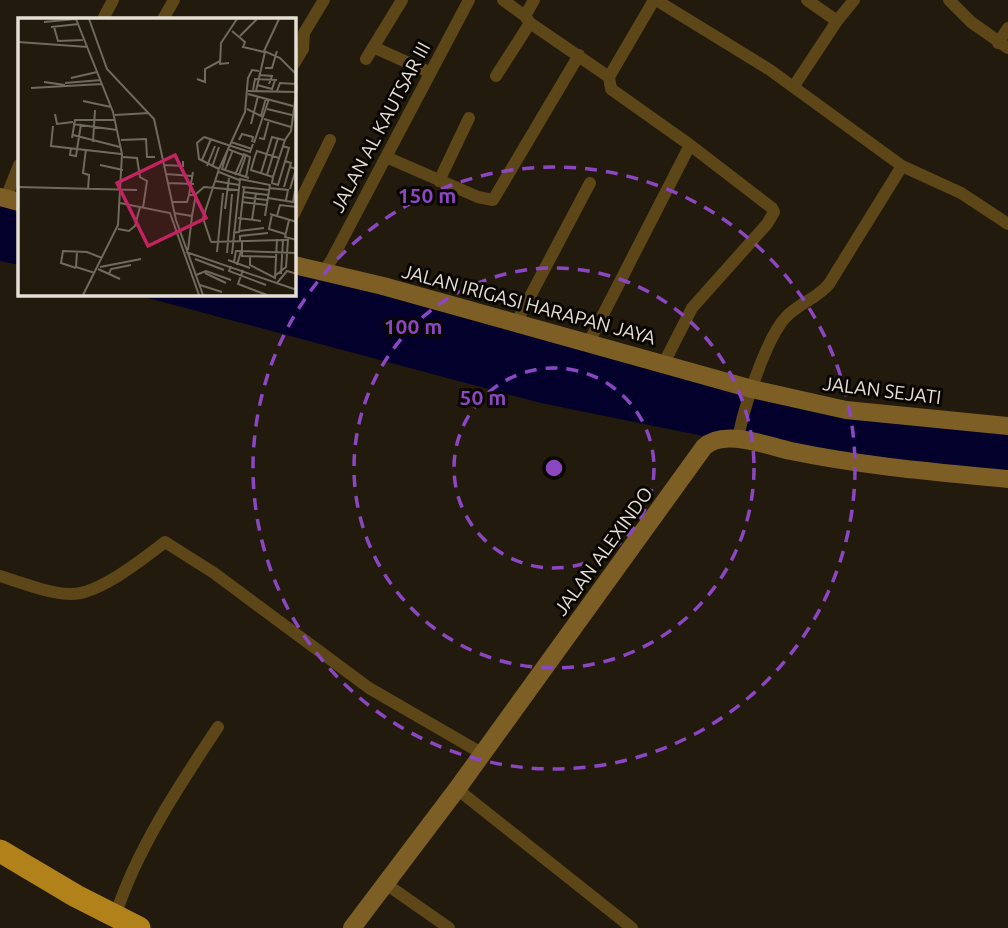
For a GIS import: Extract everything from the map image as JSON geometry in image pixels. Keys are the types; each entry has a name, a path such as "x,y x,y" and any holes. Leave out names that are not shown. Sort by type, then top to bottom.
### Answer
{"highway":[{"path":"0,851 122,926"},
{"path":"0,867 122,926"}],"street":[{"path":"104,18 113,0"},
{"path":"164,18 174,0"},
{"path":"296,61 303,49 304,33 324,0"},
{"path":"366,59 402,0"},
{"name":"JALAN AL KAUTSAR III","path":"324,271 469,0"},
{"path":"503,0 609,77"},
{"path":"496,76 528,20 534,0"},
{"path":"664,363 692,308 774,212 690,145 611,89 609,77 655,0 794,86 902,166 1007,220"},
{"path":"807,0 837,21"},
{"path":"794,86 854,0"},
{"path":"953,1 960,13 1003,46 1008,28"},
{"path":"373,47 429,72"},
{"path":"386,157 478,197 493,200 579,55"},
{"path":"439,181 469,118"},
{"path":"296,210 330,140"},
{"path":"589,342 690,145"},
{"path":"738,439 750,394 771,340 783,320 830,284 902,166"},
{"path":"8,199 18,168"},
{"path":"516,323 590,183"},
{"name":"JALAN IRIGASI HARAPAN JAYA","path":"296,265 664,363 750,394"},
{"name":"JALAN SEJATI","path":"750,394 851,411 1008,426"},
{"name":"JALAN ALEXINDO","path":"352,928 483,754 704,447 718,439 738,439 834,460 1008,479"},
{"path":"0,576 67,594 86,592 166,542 214,573 369,688 483,754"},
{"path":"122,926 128,879 178,790 218,727"},
{"path":"457,789 632,928"},
{"path":"386,884 449,928"}],"shaded area":[{"path":"0,197 18,202 18,265 0,261"},
{"path":"296,266 752,389 1008,426 1008,479 718,439 541,403 140,296 296,296"}]}
